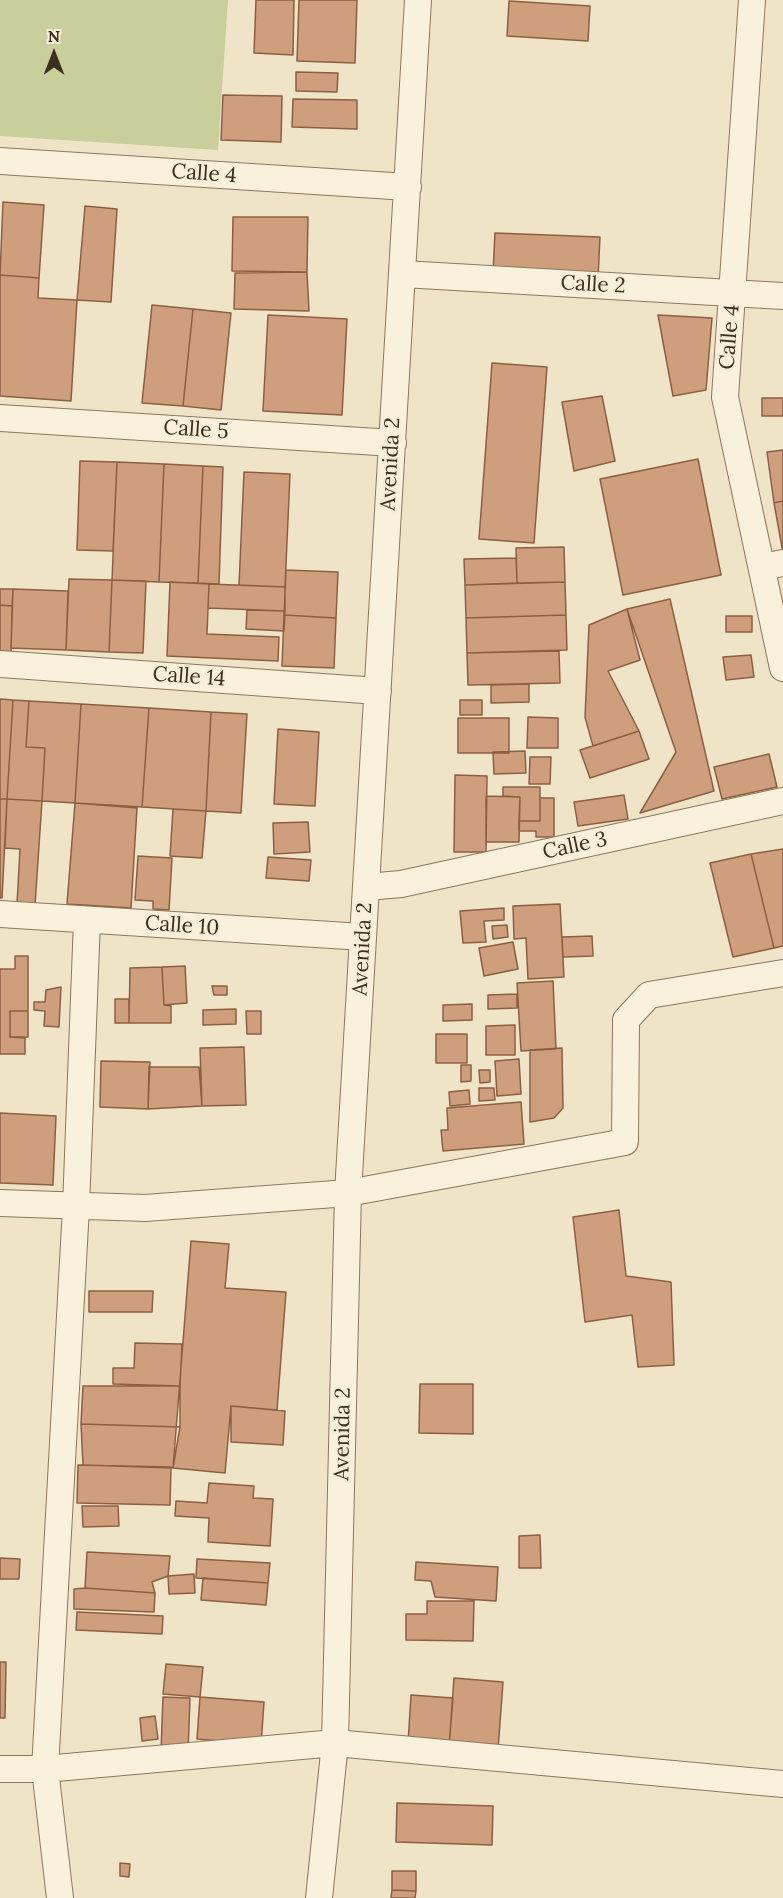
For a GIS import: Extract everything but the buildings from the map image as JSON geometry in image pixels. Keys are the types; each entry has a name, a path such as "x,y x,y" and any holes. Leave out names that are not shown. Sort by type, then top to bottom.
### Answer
{"street":[{"name":"Avenida 2","path":"319,1898 335,1743 348,1193 418,0"},
{"name":"Calle 4","path":"752,0 734,293 725,397 772,565 783,668"},
{"name":"Calle 4","path":"0,160 408,187"},
{"name":"Calle 2","path":"403,274 783,296"},
{"name":"Calle 5","path":"0,418 393,443"},
{"name":"Calle 14","path":"0,664 378,691"},
{"name":"Calle 3","path":"367,887 402,884 783,801"},
{"name":"Calle 10","path":"0,914 363,937"},
{"path":"60,1898 45,1769 76,1207 87,920"},
{"path":"0,1203 145,1208 348,1193 625,1142 626,1020 637,1006 649,995 783,973"},
{"path":"0,1769 45,1769 335,1743 783,1784"}],"green space":[{"path":"0,0 228,0 218,150 0,136"}]}
